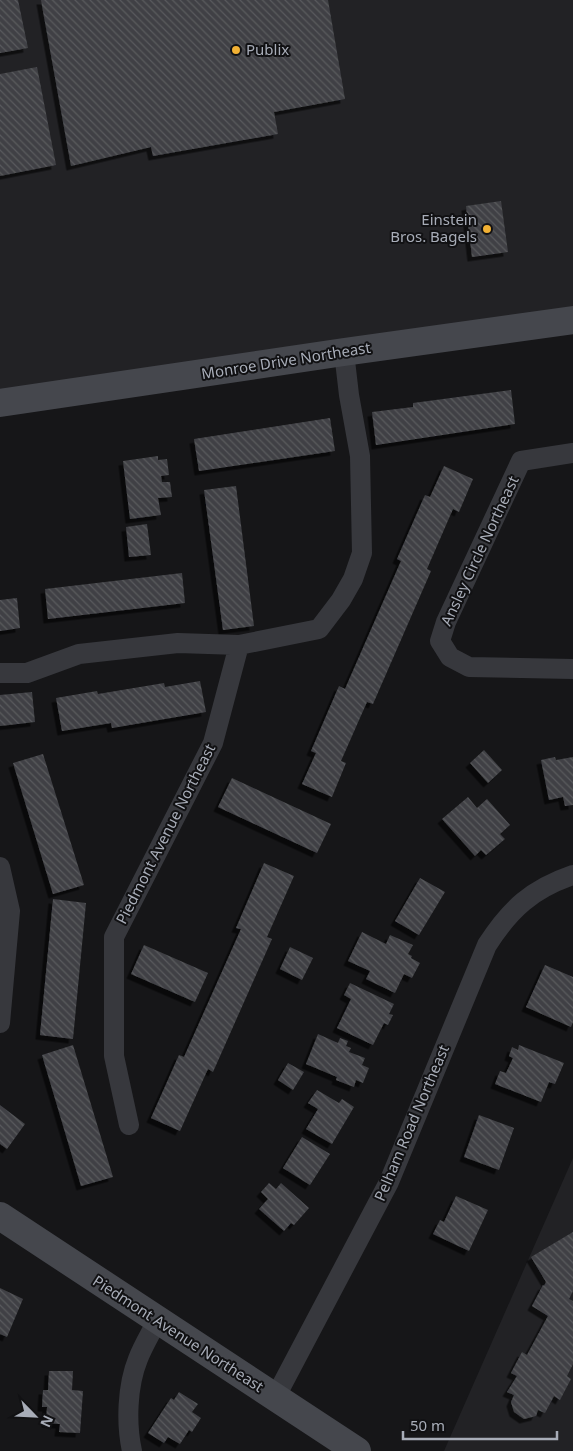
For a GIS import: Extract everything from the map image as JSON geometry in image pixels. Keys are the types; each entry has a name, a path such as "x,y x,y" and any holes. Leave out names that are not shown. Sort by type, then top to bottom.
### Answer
{"main road":[{"name":"Monroe Drive Northeast","path":"0,403 573,320"},
{"name":"Piedmont Avenue Northeast","path":"0,1216 357,1451"}],"street":[{"path":"0,673 27,673 79,654 178,643 239,645 319,629 341,600 353,579 362,553 360,456 349,395 344,352"},
{"name":"Ansley Circle Northeast","path":"573,453 521,460 446,622 440,641 450,657 469,667 573,669"},
{"name":"Piedmont Avenue Northeast","path":"129,1126 114,1056 114,937 213,743 239,645"},
{"path":"0,867 10,911 0,1023"},
{"name":"Pelham Road Northeast","path":"276,1398 389,1182 487,945 501,922 521,902 555,881 573,875"},
{"path":"132,1451 128,1436 129,1401 138,1360 157,1321"}],"shaded area":[{"path":"0,0 573,0 573,319 0,404"},
{"path":"573,1158 573,1451 444,1451"}],"building":[{"path":"0,0 18,0 28,48 0,53"},
{"name":"Publix","path":"41,0 328,0 345,99 274,112 278,134 153,156 151,147 71,166"},
{"path":"37,67 56,165 0,176 0,74"},
{"name":"Einstein Bros. Bagels","path":"501,201 508,252 472,257 466,206"},
{"path":"511,390 515,424 376,445 372,412 413,407 413,403"},
{"path":"330,418 335,451 199,471 194,439"},
{"path":"158,456 158,460 167,459 169,475 161,476 162,482 170,482 172,497 158,498 161,515 130,519 123,461"},
{"path":"444,466 473,479 459,512 453,509 427,569 431,571 373,704 367,702 341,761 346,763 332,797 302,784 316,753 311,751 339,686 345,689 401,561 397,559 425,495 430,497"},
{"path":"236,486 254,626 223,630 204,490"},
{"path":"147,524 151,555 129,557 126,527"},
{"path":"182,573 185,603 48,619 45,589"},
{"path":"17,598 20,628 0,631 0,600"},
{"path":"200,681 206,712 112,728 111,723 62,731 56,698 97,691 98,694 164,683 165,687"},
{"path":"32,692 35,722 0,726 0,695"},
{"path":"484,750 502,770 488,783 470,763"},
{"path":"43,754 84,885 53,894 13,763"},
{"path":"555,757 556,760 573,757 573,805 565,806 563,797 549,800 541,760"},
{"path":"232,778 331,824 317,853 218,807"},
{"path":"468,797 477,808 487,799 510,825 500,834 505,839 486,855 481,850 475,856 442,819"},
{"path":"264,863 294,876 267,937 272,939 213,1072 208,1069 180,1131 151,1118 179,1055 184,1057 241,929 236,928"},
{"path":"420,878 445,892 419,935 395,921"},
{"path":"53,899 86,903 73,1039 40,1035"},
{"path":"362,932 386,944 390,935 413,945 408,954 420,963 412,978 404,974 395,993 366,979 370,971 348,961"},
{"path":"144,945 208,973 195,1002 131,974"},
{"path":"290,947 313,958 302,980 280,969"},
{"path":"545,965 573,977 573,1022 571,1027 526,1007"},
{"path":"350,983 394,1004 389,1014 393,1015 388,1025 384,1023 373,1045 337,1028 351,999 344,995"},
{"path":"318,1034 338,1043 340,1038 348,1041 346,1046 351,1048 349,1052 365,1058 362,1065 369,1068 363,1083 356,1080 354,1087 336,1080 337,1077 306,1064"},
{"path":"73,1045 113,1177 81,1186 42,1055"},
{"path":"519,1045 564,1063 555,1084 549,1082 541,1102 495,1084 500,1071 506,1073 513,1058 509,1056 512,1047 518,1050"},
{"path":"288,1063 304,1072 293,1090 278,1080"},
{"path":"317,1090 339,1103 342,1099 354,1107 332,1144 306,1129 318,1109 308,1103"},
{"path":"0,1105 25,1124 7,1149 0,1144"},
{"path":"479,1115 514,1128 499,1170 464,1157"},
{"path":"302,1137 330,1154 310,1185 283,1168"},
{"path":"269,1183 276,1189 281,1183 309,1208 294,1225 291,1223 284,1231 259,1209 268,1199 261,1192"},
{"path":"456,1196 488,1210 469,1251 433,1234 440,1220 444,1222"},
{"path":"573,1232 573,1291 569,1299 573,1301 573,1364 567,1376 571,1379 560,1400 554,1396 545,1413 538,1410 536,1416 524,1419 514,1412 511,1402 514,1395 507,1392 517,1376 511,1373 522,1352 527,1355 548,1316 532,1306 546,1282 531,1257"},
{"path":"0,1288 23,1299 7,1337 0,1334"},
{"path":"49,1371 73,1371 72,1390 83,1391 80,1433 59,1432 60,1424 46,1423 47,1407 42,1407 43,1390 48,1390"},
{"path":"179,1392 198,1404 192,1412 201,1418 192,1432 189,1430 180,1444 168,1437 164,1443 148,1433 171,1398 174,1400"}],"place":[{"name":"Publix","path":"236,50"},
{"name":"Einstein Bros. Bagels","path":"487,229"}]}
